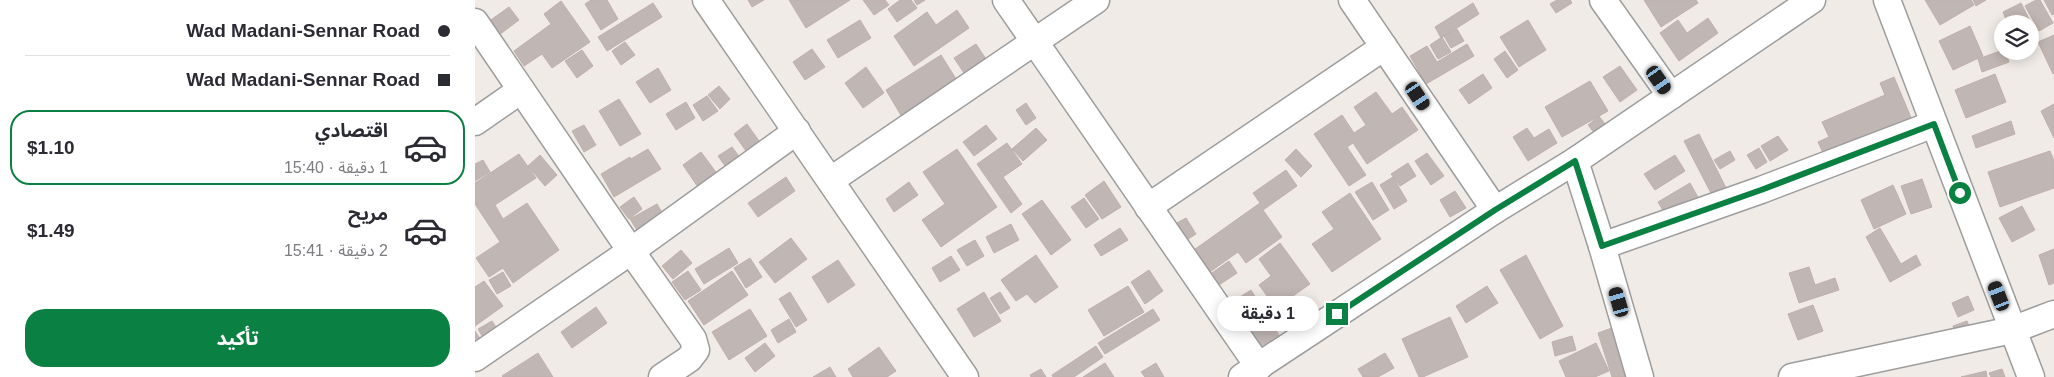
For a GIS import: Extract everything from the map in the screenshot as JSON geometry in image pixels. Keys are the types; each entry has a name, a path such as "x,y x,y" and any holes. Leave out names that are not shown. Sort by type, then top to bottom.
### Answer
{"street":[{"path":"706,0 965,377"},
{"path":"1006,0 1148,207 1250,372 1495,210 1575,161 1812,0"},
{"path":"831,180 1096,0"},
{"path":"1352,0 1495,210"},
{"path":"1603,0 1671,96"},
{"path":"1887,0 2031,377"},
{"path":"475,22 693,339 696,350 689,359 662,377"},
{"path":"1148,207 1385,47"},
{"path":"475,122 521,90"},
{"path":"1602,246 1761,190 1934,124"},
{"path":"475,358 631,251 797,131"},
{"path":"1575,161 1640,377"},
{"path":"1792,377 2012,330 2054,314"}],"building":[{"path":"591,0 607,0 618,19 601,30 585,4"},
{"path":"748,0 764,0 752,7"},
{"path":"789,0 850,0 806,28"},
{"path":"863,0 885,0 889,5 874,15"},
{"path":"900,0 911,0 917,8 897,22 888,9"},
{"path":"914,0 925,0 917,5"},
{"path":"1557,0 1570,0 1572,3 1556,13 1550,4"},
{"path":"1644,0 1696,0 1698,3 1661,27"},
{"path":"1925,0 1971,0 1974,5 1940,25"},
{"path":"1973,0 1986,0 1976,6"},
{"path":"2040,0 2053,23 2039,31 2039,15 2030,15 2025,6"},
{"path":"2044,0 2054,0 2054,14 2052,15"},
{"path":"561,1 590,42 552,68 542,54 524,66 514,51 551,24 544,14"},
{"path":"653,3 662,17 607,51 598,37"},
{"path":"1473,3 1479,14 1441,38 1435,27"},
{"path":"2021,3 2027,15 2004,15 2003,12"},
{"path":"509,7 519,20 499,35 488,22"},
{"path":"957,10 969,28 914,66 894,36 927,12 936,25"},
{"path":"1708,18 1718,33 1679,61 1660,33 1678,20 1687,33"},
{"path":"860,20 871,38 838,58 827,40"},
{"path":"1528,20 1546,50 1519,67 1500,37"},
{"path":"1970,26 1983,56 1953,70 1939,41"},
{"path":"1457,29 1464,41 1451,48 1444,36"},
{"path":"2054,35 2053,74 2039,44 2039,42"},
{"path":"1442,37 1451,52 1438,59 1430,45"},
{"path":"625,42 635,55 621,65 612,51"},
{"path":"976,44 986,59 964,73 954,58"},
{"path":"1467,44 1474,56 1426,84 1410,56 1427,46 1437,62"},
{"path":"812,49 825,67 805,80 793,62"},
{"path":"582,50 593,66 577,78 565,61"},
{"path":"1505,51 1518,70 1507,78 1494,59"},
{"path":"1994,53 1994,60 2008,60 2009,62 1982,72 1978,59"},
{"path":"941,55 958,82 902,117 886,90"},
{"path":"1620,66 1637,90 1620,102 1603,77"},
{"path":"866,67 884,93 863,108 845,83"},
{"path":"658,68 671,90 650,103 636,82"},
{"path":"1483,74 1492,88 1469,104 1459,90"},
{"path":"1995,74 2006,102 1966,118 1955,90"},
{"path":"1894,77 1912,120 1825,157 1818,142 1829,137 1822,122 1885,95 1880,83"},
{"path":"1590,81 1608,111 1562,137 1545,107"},
{"path":"719,86 730,99 720,109 708,95"},
{"path":"1376,92 1392,114 1402,107 1418,130 1367,164 1353,143 1347,147 1366,175 1349,186 1314,134 1342,115 1354,133 1366,125 1354,107"},
{"path":"707,96 718,111 703,121 693,105"},
{"path":"619,99 641,134 620,146 599,111"},
{"path":"686,102 695,118 676,130 666,114"},
{"path":"1026,103 1036,118 1026,125 1016,110"},
{"path":"2054,104 2054,138 2041,111"},
{"path":"1599,116 1611,132 1600,140 1588,125"},
{"path":"2011,121 2015,134 1976,148 1972,136"},
{"path":"747,124 764,148 751,158 734,134"},
{"path":"584,125 596,145 584,152 572,131"},
{"path":"986,125 997,139 974,156 963,142"},
{"path":"1036,128 1047,140 1023,161 1012,149"},
{"path":"1527,128 1534,138 1549,129 1557,143 1528,161 1513,137"},
{"path":"1699,134 1727,190 1713,197 1684,141"},
{"path":"1778,136 1788,150 1770,161 1761,146"},
{"path":"1007,143 1022,164 1003,177 1022,204 1011,213 977,164"},
{"path":"732,147 744,163 730,173 718,156"},
{"path":"1759,148 1767,162 1756,169 1747,155"},
{"path":"648,149 661,169 614,197 601,174"},
{"path":"957,149 997,207 941,247 922,220 945,204 923,172"},
{"path":"1296,149 1312,166 1301,177 1285,160"},
{"path":"1730,151 1735,160 1720,169 1714,160"},
{"path":"2050,151 2054,161 2054,188 2000,207 1988,172"},
{"path":"701,152 721,179 702,193 683,165"},
{"path":"1427,153 1444,176 1431,185 1415,161"},
{"path":"519,154 536,178 495,205 503,219 527,203 559,250 513,283 503,268 489,277 476,258 500,242 475,204 475,183"},
{"path":"540,155 557,175 545,186 528,166"},
{"path":"1675,155 1685,171 1655,190 1644,174"},
{"path":"483,160 490,172 475,181 475,164"},
{"path":"1408,163 1416,176 1400,186 1391,174"},
{"path":"1286,170 1297,186 1263,210 1282,237 1246,263 1238,252 1207,274 1191,252 1260,203 1253,193"},
{"path":"786,177 795,191 758,217 748,203"},
{"path":"1393,177 1407,201 1394,209 1380,185"},
{"path":"1922,179 1932,207 1911,214 1901,186"},
{"path":"1104,181 1121,207 1102,219 1085,195"},
{"path":"909,182 918,195 894,212 886,199"},
{"path":"1372,182 1389,210 1373,220 1355,192"},
{"path":"1690,183 1699,199 1667,217 1658,202"},
{"path":"1893,185 1906,214 1874,229 1861,200"},
{"path":"1455,191 1466,208 1450,217 1440,200"},
{"path":"1350,193 1381,239 1332,272 1312,244 1334,229 1322,212"},
{"path":"634,197 642,209 629,219 620,207"},
{"path":"1084,198 1099,219 1086,228 1071,207"},
{"path":"1042,200 1071,240 1051,255 1022,214"},
{"path":"657,204 666,219 640,235 630,219"},
{"path":"2022,206 2035,230 2012,242 1999,218"},
{"path":"1186,218 1196,234 1185,241 1175,224"},
{"path":"1011,224 1019,240 994,253 986,237"},
{"path":"1120,228 1128,240 1101,256 1094,245"},
{"path":"1880,228 1901,264 1916,255 1921,265 1890,282 1866,237"},
{"path":"791,238 807,259 775,283 759,262"},
{"path":"975,240 984,256 967,266 957,250"},
{"path":"1280,243 1310,284 1276,308 1259,285 1271,276 1259,259"},
{"path":"729,248 738,263 704,284 695,269"},
{"path":"2054,249 2054,283 2049,285 2039,255"},
{"path":"681,250 692,263 673,279 662,266"},
{"path":"1036,255 1058,287 1035,303 1027,294 1016,301 1001,280"},
{"path":"1526,255 1563,326 1540,339 1500,270"},
{"path":"951,256 960,270 940,282 932,268"},
{"path":"750,258 762,277 746,288 734,268"},
{"path":"838,260 855,285 828,303 812,277"},
{"path":"1229,261 1237,273 1216,287 1209,275"},
{"path":"1809,267 1815,285 1835,278 1839,290 1799,303 1789,273"},
{"path":"1149,270 1163,291 1145,304 1131,282"},
{"path":"688,271 701,290 685,300 672,282"},
{"path":"732,271 748,295 704,325 688,301"},
{"path":"503,272 511,286 497,294 489,280"},
{"path":"484,281 503,306 475,326 475,287"},
{"path":"1128,286 1144,312 1104,336 1088,310"},
{"path":"1487,286 1498,303 1466,323 1456,306"},
{"path":"1251,290 1279,335 1257,349 1229,304"},
{"path":"790,292 807,320 796,327 779,299"},
{"path":"984,292 1001,321 974,337 957,309"},
{"path":"1000,292 1010,308 1000,314 990,298"},
{"path":"1968,296 1974,310 1958,317 1952,303"},
{"path":"1813,305 1823,331 1798,340 1788,314"},
{"path":"596,307 607,323 572,348 561,332"},
{"path":"750,309 767,336 729,360 712,332"},
{"path":"1153,309 1160,320 1105,354 1098,343"},
{"path":"1450,317 1468,357 1423,377 1419,377 1402,339"},
{"path":"789,319 796,332 778,343 771,330"},
{"path":"492,321 505,341 490,350 478,329"},
{"path":"1967,321 1974,339 1960,344 1953,326"},
{"path":"1612,328 1627,377 1612,377 1598,333"},
{"path":"475,331 484,344 475,351"},
{"path":"1572,336 1576,350 1555,356 1552,342"},
{"path":"765,343 775,356 755,372 745,358"},
{"path":"1596,343 1609,371 1595,377 1566,377 1559,361"},
{"path":"1096,346 1103,357 1074,377 1053,377 1052,375"},
{"path":"879,347 896,371 887,377 853,377 848,369"},
{"path":"538,353 553,377 502,376"},
{"path":"1385,353 1394,368 1378,377 1363,377 1358,369"},
{"path":"1105,363 1114,377 1083,377"},
{"path":"1156,363 1164,377 1145,377 1141,372"},
{"path":"830,367 836,377 813,377"},
{"path":"1041,369 1046,377 1031,377 1030,375"},
{"path":"2002,369 2005,377 1991,377 1989,373"},
{"path":"1986,371 1987,377 1961,377"}],"route":[{"path":"1337,314 1495,210 1575,161 1602,246 1761,190 1934,124 1960,193"}]}
